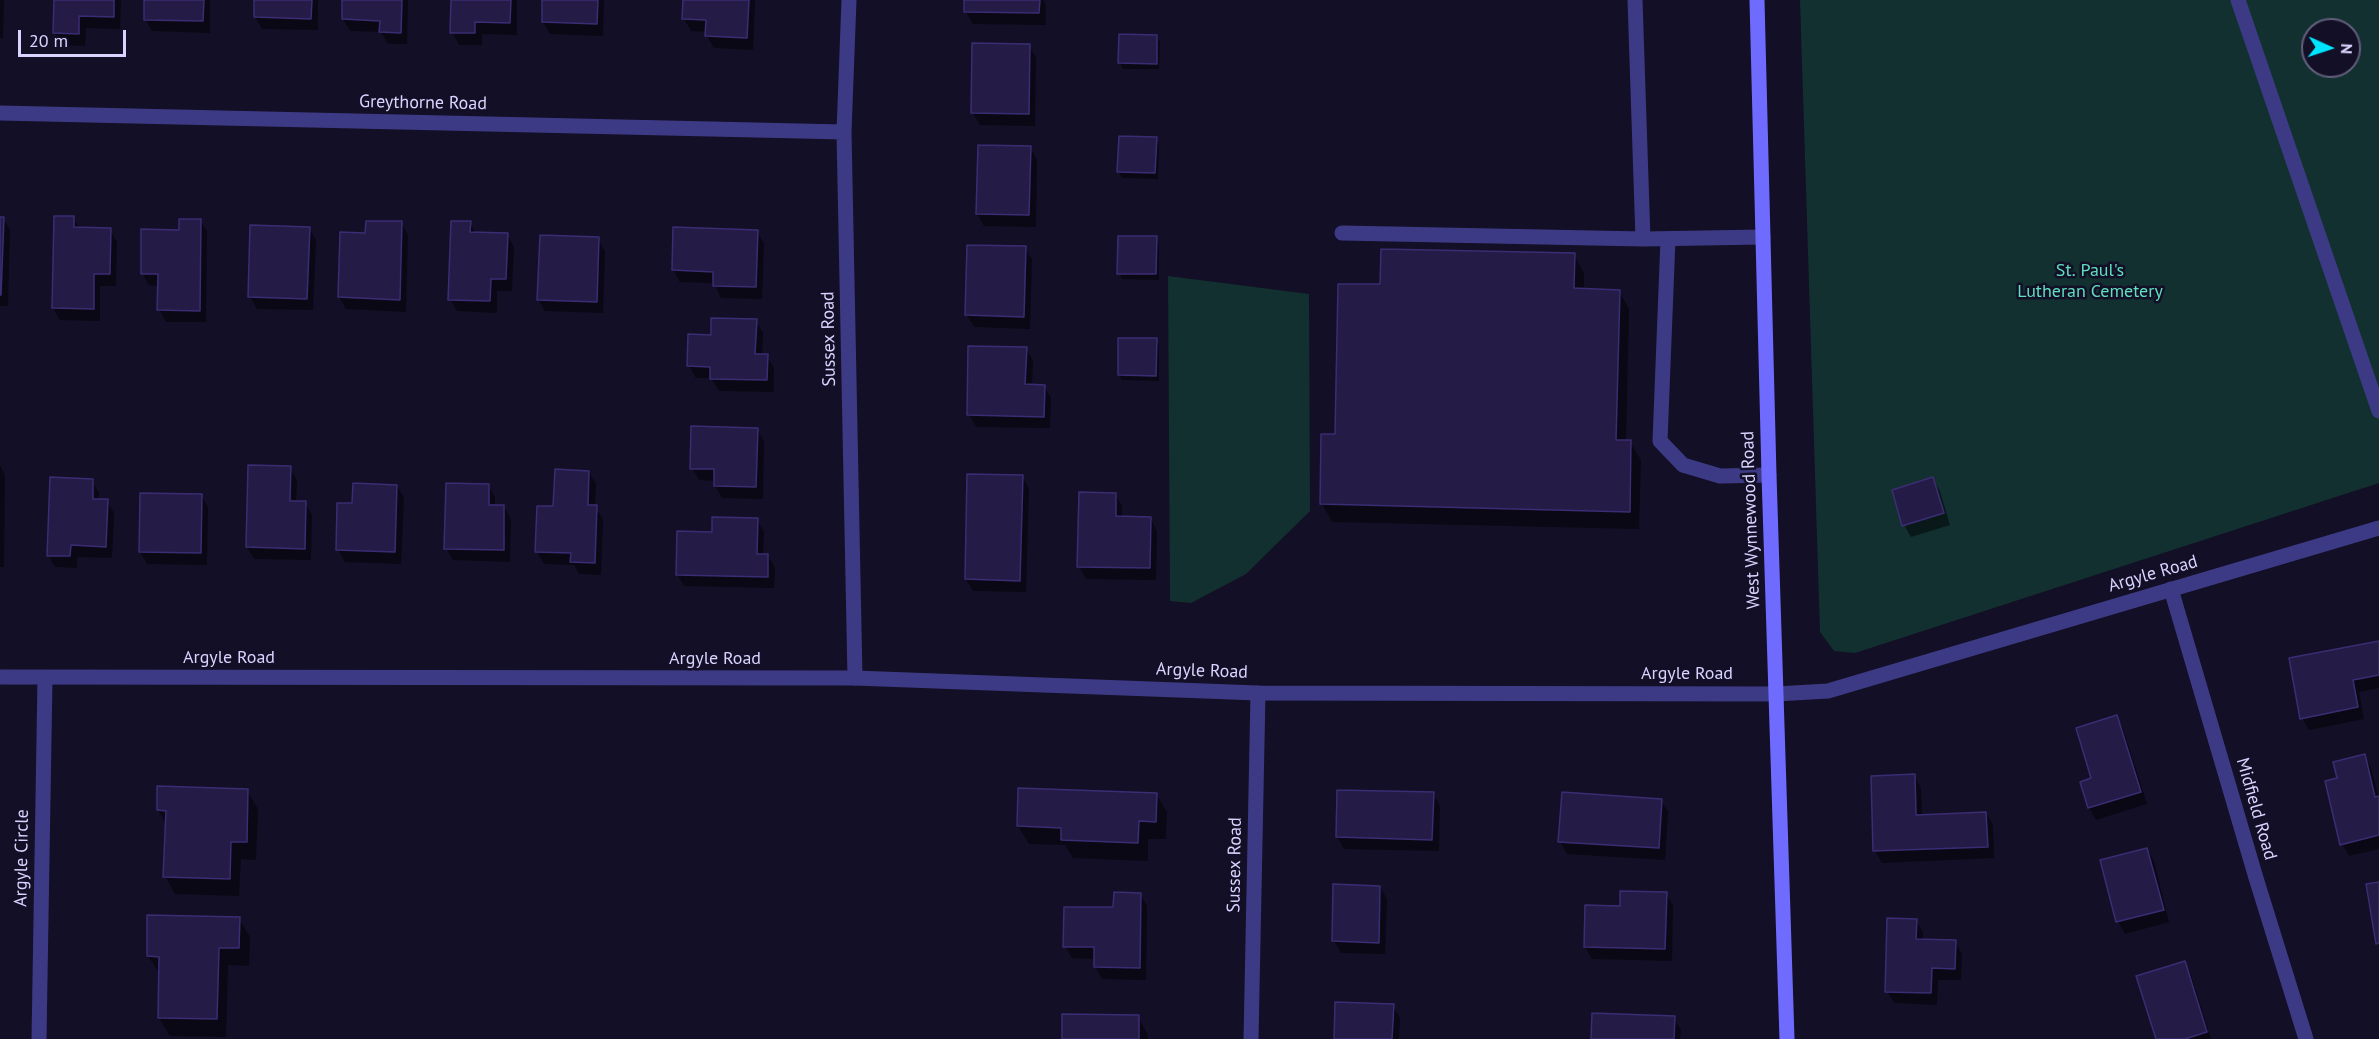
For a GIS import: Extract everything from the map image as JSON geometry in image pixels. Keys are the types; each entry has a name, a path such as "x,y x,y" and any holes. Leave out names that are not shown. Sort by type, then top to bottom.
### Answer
{"main road":[{"name":"West Wynnewood Road","path":"1757,0 1769,475 1788,1039"}],"street":[{"name":"Sussex Road","path":"849,0 844,132 855,678"},
{"path":"1635,0 1643,239"},
{"path":"2238,0 2379,411"},
{"name":"Greythorne Road","path":"0,113 844,132"},
{"path":"1342,233 1643,239 1763,237"},
{"path":"1668,239 1660,441 1683,465 1720,476 1769,475"},
{"name":"Argyle Road","path":"0,678 855,678 1258,693 1776,694 1828,691 2379,528"},
{"name":"Midfield Road","path":"2171,589 2306,1039"},
{"name":"Argyle Circle","path":"39,1039 45,678"},
{"name":"Sussex Road","path":"1251,1039 1258,693"}],"green space":[{"name":"St. Paul's Lutheran Cemetery","path":"1800,0 2379,0 2379,483 1855,653 1834,651 1820,632"},
{"path":"1168,276 1309,294 1310,511 1246,574 1191,603 1170,601"}],"building":[{"path":"54,0 114,0 114,17 79,16 79,34 53,33"},
{"path":"144,0 204,0 203,21 144,20"},
{"path":"254,0 312,0 311,19 254,17"},
{"path":"342,0 402,0 401,33 379,32 380,21 342,19"},
{"path":"451,0 511,0 510,23 475,22 475,33 450,33"},
{"path":"542,0 598,0 597,24 542,22"},
{"path":"683,0 749,0 747,38 705,36 706,20 682,19"},
{"path":"964,0 1040,0 1039,13 964,12"},
{"path":"1119,34 1157,35 1157,64 1118,63"},
{"path":"972,43 1030,44 1029,114 971,113"},
{"path":"1119,136 1157,137 1155,173 1117,172"},
{"path":"978,145 1031,146 1029,215 976,214"},
{"path":"54,216 74,216 74,227 111,228 110,274 94,274 94,309 52,308"},
{"path":"0,217 4,217 1,295 0,295"},
{"path":"179,219 201,219 200,311 157,310 158,274 141,274 141,229 179,230"},
{"path":"366,221 402,221 400,300 338,297 340,232 365,233"},
{"path":"451,221 471,221 470,232 508,233 506,279 491,279 490,301 448,300"},
{"path":"250,225 310,227 307,299 248,297"},
{"path":"673,227 758,230 756,287 713,286 713,272 672,270"},
{"path":"540,235 599,237 597,302 537,300"},
{"path":"1118,236 1157,236 1156,274 1117,274"},
{"path":"967,245 1026,246 1024,317 965,315"},
{"path":"1381,249 1575,253 1574,288 1620,290 1616,440 1631,440 1630,512 1320,504 1321,434 1335,434 1338,284 1380,284"},
{"path":"711,318 757,319 755,354 768,354 767,380 710,379 710,367 687,366 688,334 711,335"},
{"path":"1118,338 1157,338 1156,376 1118,375"},
{"path":"968,346 1027,347 1025,384 1045,385 1044,417 967,415"},
{"path":"691,426 758,428 756,487 714,486 714,469 690,469"},
{"path":"248,465 291,466 290,501 306,501 305,549 246,547"},
{"path":"555,469 589,471 588,505 597,505 595,563 570,562 571,553 535,552 537,506 553,506"},
{"path":"967,474 1023,475 1020,581 965,579"},
{"path":"50,477 93,479 93,499 108,499 106,547 71,545 70,556 47,556"},
{"path":"1933,477 1944,513 1902,526 1892,490"},
{"path":"353,483 397,485 395,552 336,550 337,503 352,503"},
{"path":"446,483 489,484 489,505 504,505 504,550 444,549"},
{"path":"1079,492 1116,493 1116,516 1151,517 1150,568 1077,567"},
{"path":"140,493 202,494 201,553 139,552"},
{"path":"712,517 758,518 757,554 768,554 768,577 676,575 677,531 712,532"},
{"path":"2379,641 2379,675 2353,680 2358,707 2300,719 2289,658"},
{"path":"2117,715 2141,792 2088,808 2080,782 2091,778 2076,728"},
{"path":"2365,754 2375,797 2379,796 2379,835 2340,845 2325,781 2337,778 2333,762"},
{"path":"1915,774 1916,815 1986,812 1988,847 1873,851 1871,776"},
{"path":"157,786 248,789 247,842 231,842 230,879 163,877 166,811 157,810"},
{"path":"1018,788 1157,793 1156,822 1139,821 1138,843 1061,840 1061,828 1017,826"},
{"path":"1337,790 1434,792 1432,840 1336,837"},
{"path":"1562,792 1662,799 1659,848 1558,842"},
{"path":"2147,848 2164,910 2116,922 2100,860"},
{"path":"2379,882 2379,943 2376,944 2366,884"},
{"path":"1333,884 1380,886 1379,943 1332,941"},
{"path":"1620,891 1667,892 1665,949 1584,947 1585,905 1620,906"},
{"path":"1114,892 1141,893 1140,968 1094,967 1094,947 1063,947 1064,907 1113,907"},
{"path":"147,915 240,917 239,948 219,948 217,1019 158,1018 159,957 147,956"},
{"path":"1887,918 1917,919 1916,939 1956,940 1955,969 1932,968 1931,993 1885,992"},
{"path":"2185,961 2207,1032 2185,1039 2156,1039 2136,976"},
{"path":"1335,1002 1394,1004 1392,1039 1334,1039"},
{"path":"1592,1013 1675,1016 1674,1039 1591,1039"},
{"path":"1062,1014 1139,1015 1139,1039 1062,1039"}]}
